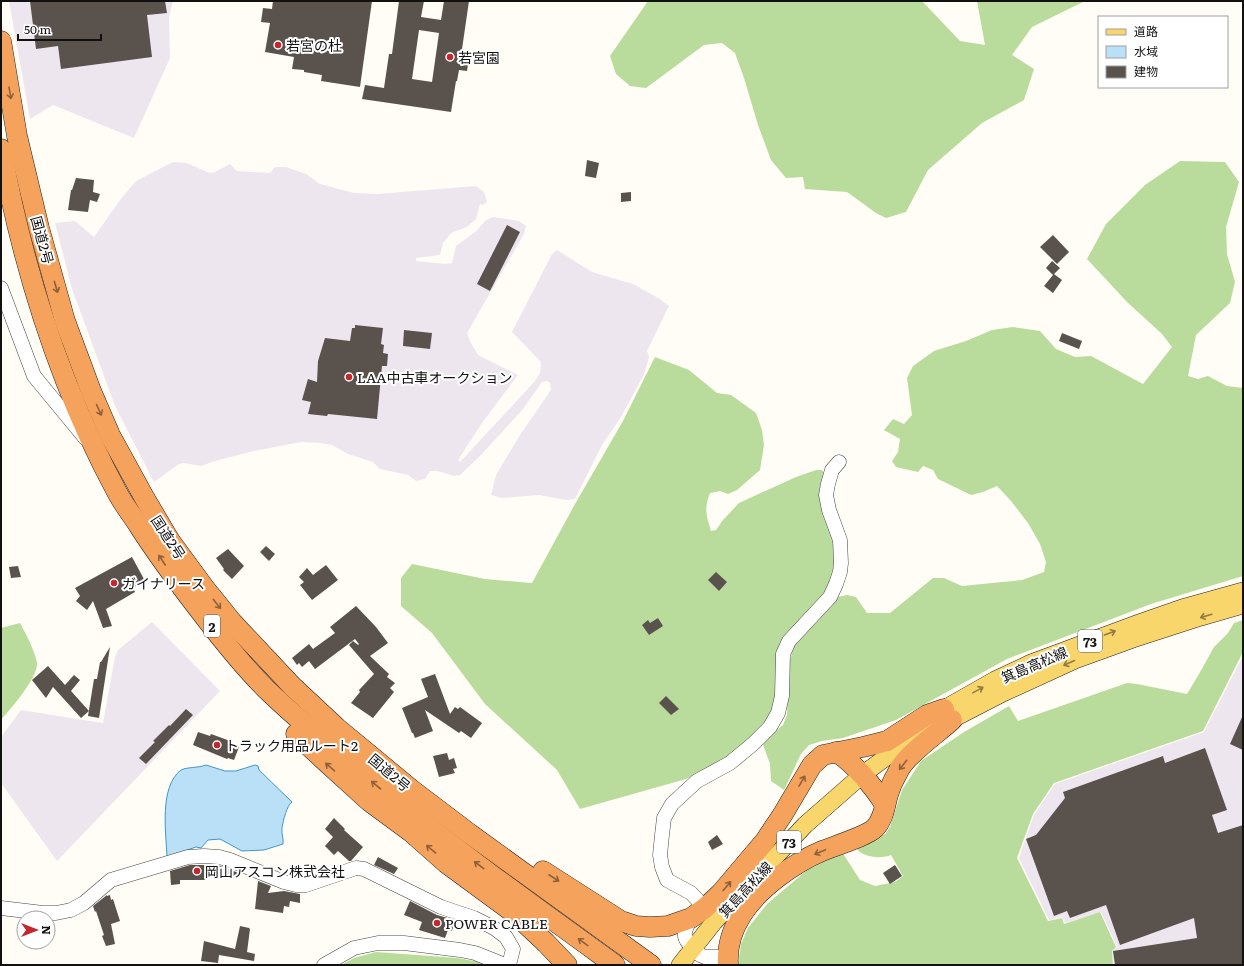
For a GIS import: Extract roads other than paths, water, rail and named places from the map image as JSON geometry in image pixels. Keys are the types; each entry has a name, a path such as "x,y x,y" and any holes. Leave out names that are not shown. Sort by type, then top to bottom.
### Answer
{"highway":[{"name":"国道2号","path":"1,41 17,136 39,228 65,321 94,398 110,434 170,541 232,622 292,686 337,728 394,775 470,834 651,965"},
{"name":"国道2号","path":"1,152 25,256 46,328 77,407 120,497 162,561 230,650 265,688 311,730 391,798 505,885 615,965"},
{"path":"230,650 247,680 268,707 325,762 369,801 411,832 446,862 514,913 567,965"},
{"path":"470,834 536,867 621,921 636,926 668,926 698,913 721,893 765,841 812,765 822,755 887,741 927,715 948,714"},
{"path":"728,961 731,938 740,916 756,896 787,869 802,860 875,828 882,818 890,788 900,768 948,714"},
{"path":"836,752 844,756 881,797 885,805"}],"main road":[{"name":"箕島高松線","path":"689,956 714,922 805,825 862,776 908,741 995,680 1039,660 1160,615 1243,591"},
{"name":"箕島高松線","path":"948,714 1003,693 1075,660 1133,639 1243,605"}],"street":[{"path":"1,288 34,376 72,423 96,449"},
{"path":"728,961 689,956 684,932 698,913 691,893 667,880 662,867 660,855 664,818 672,804 697,781 730,764 753,744 770,726 778,713 782,696 783,654 789,641 830,597 840,572 840,540 829,510 826,495 832,470 839,462"},
{"path":"1,908 43,913 56,913 71,910 84,903 111,880 188,857 219,857 284,882 296,885 306,884 356,868 364,869 441,908 474,918 494,928 506,937 513,948 509,965"},
{"path":"324,965 354,948 378,943 404,943 475,953 504,965"}],"water":[{"path":"206,765 225,771 236,771 255,765 258,766 259,770 292,802 284,817 282,830 283,844 264,850 242,851 220,839 208,840 201,848 196,847 167,857 165,810 169,787 181,770"}],"place":[{"name":"若宮の杜","path":"278,45"},
{"name":"若宮園","path":"450,57"},
{"name":"LAA中古車オークション","path":"349,377"},
{"name":"ガイナリース","path":"114,583"},
{"name":"トラック用品ルート2","path":"217,745"},
{"name":"岡山アスコン株式会社","path":"197,871"},
{"name":"POWER CABLE","path":"437,923"}]}
